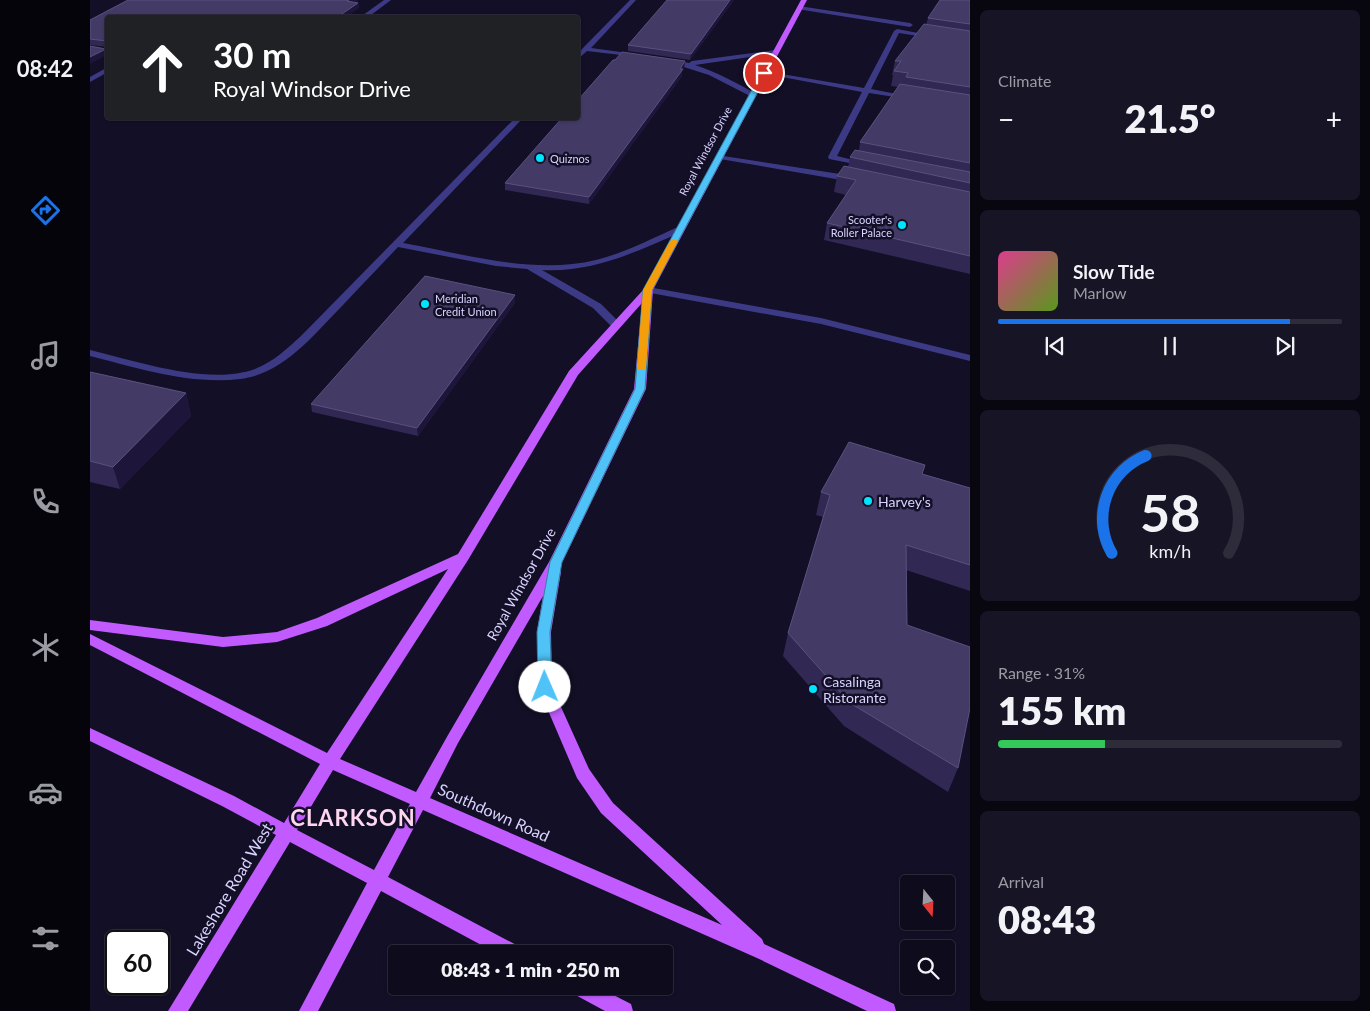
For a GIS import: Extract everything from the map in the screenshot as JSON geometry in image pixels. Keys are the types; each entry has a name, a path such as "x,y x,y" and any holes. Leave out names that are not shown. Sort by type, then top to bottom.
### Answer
{"main road":[{"name":"Royal Windsor Drive","path":"330,762 463,557 573,373 648,290 804,0"},
{"name":"Royal Windsor Drive","path":"378,880 453,738 556,562 640,389 648,290"},
{"path":"90,625 223,642 277,637 322,622 463,557"},
{"path":"556,562 544,632 545,687 583,773 607,808 763,952"},
{"name":"Southdown Road","path":"90,639 330,762 763,952 887,1011"},
{"path":"90,734 228,801 499,945"},
{"name":"Lakeshore Road West","path":"177,1011 330,762"},
{"path":"308,1011 378,880"},
{"path":"594,995 624,1011"}],"lane":[{"path":"366,15 388,0"},
{"path":"580,55 633,0"},
{"path":"799,8 931,28"},
{"path":"878,166 832,157 897,31 943,38"},
{"path":"585,49 643,57"},
{"path":"688,64 776,52"},
{"path":"661,60 688,64 725,79 752,95"},
{"path":"90,80 105,71"},
{"path":"764,73 914,98"},
{"path":"90,353 200,378 226,379 257,372 282,359 305,338 517,120"},
{"path":"720,157 865,182"},
{"path":"396,244 530,268 596,263 681,230"},
{"path":"530,268 560,283 597,306 616,325"},
{"path":"648,290 821,321 970,358"}],"building":[{"path":"128,0 349,0 347,1 358,3 340,15 105,15 105,41 90,39 90,20"},
{"path":"667,0 730,0 691,54 628,45"},
{"path":"940,0 970,0 970,24 928,18"},
{"path":"924,24 970,31 970,87 906,77 908,73 894,71 901,61 895,61"},
{"path":"90,46 105,49 105,50 90,57"},
{"path":"622,52 685,61 680,69 683,69 589,197 505,183 560,120 580,120 580,98"},
{"path":"900,84 970,95 970,163 860,142"},
{"path":"855,150 970,172 970,183 850,157"},
{"name":"Scooter's Roller Palace","path":"844,166 970,192 970,256 827,223 856,180 837,176"},
{"path":"425,276 515,295 417,428 311,404"},
{"path":"90,372 186,393 113,467 90,461"},
{"path":"849,442 925,465 922,474 970,488 970,565 906,545 907,625 970,647 970,708 958,768 850,703 788,633 830,495 821,492"}],"slow traffic":[{"path":"642,367 648,290 674,241"}],"place":[{"name":"Quiznos","path":"540,158"},
{"name":"Scooter's Roller Palace","path":"902,225"},
{"name":"Meridian Credit Union","path":"425,304"},
{"name":"Harvey's","path":"868,501"},
{"name":"Casalinga Ristorante","path":"813,689"}],"district":[{"name":"CLARKSON","path":"353,817"}],"route":[{"path":"545,687 544,632 556,562 640,389 648,290 764,73"}]}
